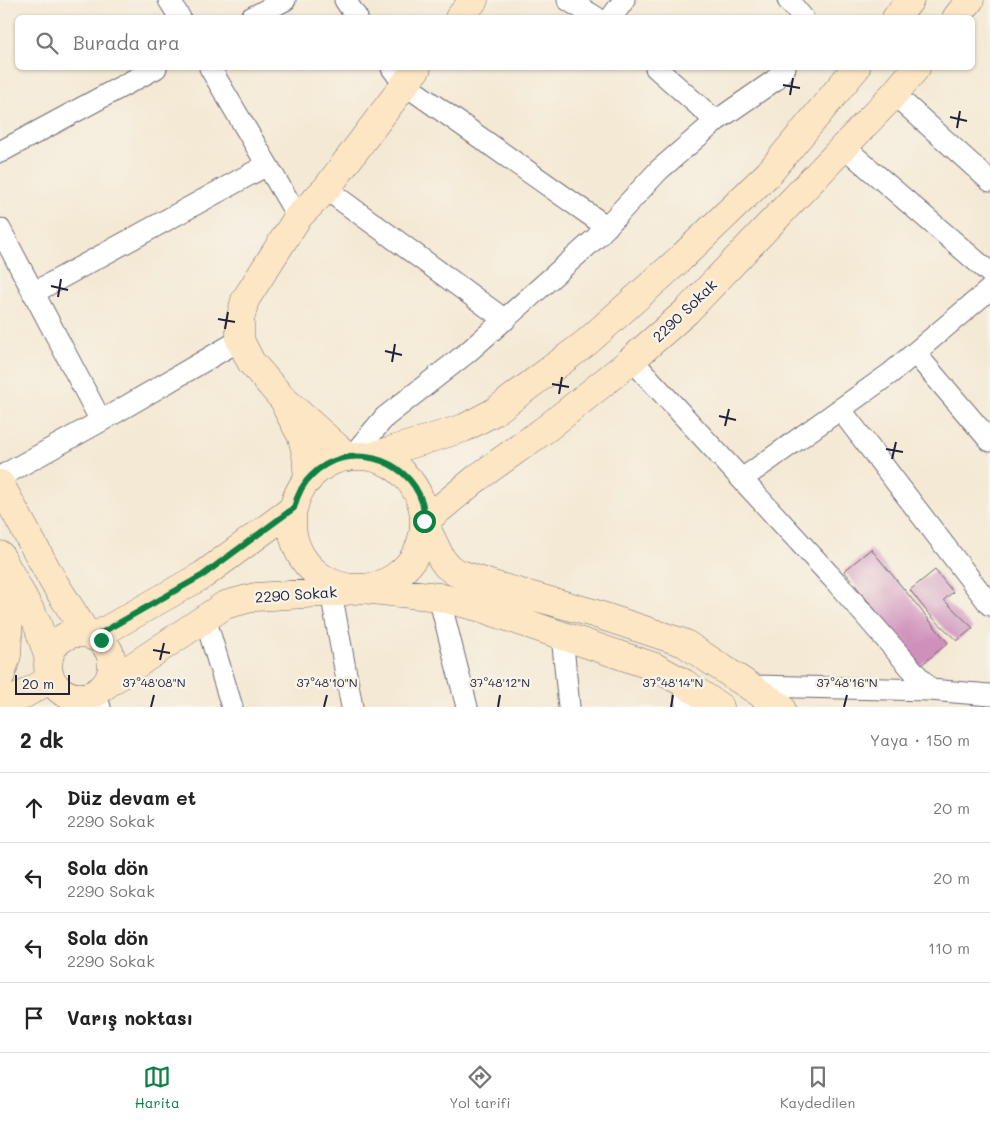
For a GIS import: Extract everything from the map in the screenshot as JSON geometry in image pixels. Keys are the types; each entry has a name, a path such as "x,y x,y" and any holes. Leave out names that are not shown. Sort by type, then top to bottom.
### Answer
{"main road":[{"path":"462,15 474,0"},
{"path":"898,15 910,0"},
{"path":"958,15 970,0"},
{"name":"2290 Sokak","path":"362,589 351,589 330,583 312,571 300,554 293,534 294,508 299,492 312,475 330,462 464,428 494,412 586,343 681,258 769,173 854,70"},
{"name":"2290 Sokak","path":"425,523 477,478 547,428 632,360 687,311 894,94 914,70"},
{"path":"357,456 282,398 251,362 240,340 240,320 245,300 298,217 326,189 404,73"},
{"path":"282,398 302,437 306,454 308,480"},
{"name":"2290 Sokak","path":"90,698 225,605 254,597 372,588 392,580 408,566 420,547 425,523 422,502 412,482 396,466 357,456"},
{"path":"0,484 53,581 90,635 101,640 110,654 112,671 90,698 74,696 59,689 50,669 37,623 3,560"},
{"name":"2290 Sokak","path":"2,707 50,669 56,644 70,634 90,635 203,575 294,508"},
{"path":"425,523 441,558 455,572 493,586 593,613 684,643 782,707"},
{"path":"0,678 7,655 9,618 3,560"},
{"path":"362,589 440,597 481,608 655,667 685,695 720,707"}],"street":[{"path":"169,0 178,15"},
{"path":"257,15 285,0"},
{"path":"345,0 355,15"},
{"path":"568,0 592,15"},
{"path":"612,15 624,0"},
{"path":"788,0 800,15"},
{"path":"0,152 152,70"},
{"path":"211,70 298,217"},
{"path":"658,70 716,121"},
{"path":"357,456 385,417 468,352 596,238 659,170 716,121 776,80 784,70"},
{"path":"404,73 607,227"},
{"path":"894,94 990,181"},
{"path":"844,147 990,273"},
{"path":"34,293 267,165"},
{"path":"326,189 504,320"},
{"path":"0,229 101,421"},
{"path":"742,479 891,373 990,289"},
{"path":"0,477 240,340"},
{"path":"915,353 990,441"},
{"path":"632,360 837,583 928,699"},
{"path":"840,409 990,605"},
{"path":"332,592 352,707"},
{"path":"440,597 467,707"},
{"path":"205,618 232,707"},
{"path":"562,635 569,707"},
{"path":"751,686 928,699 990,695"}],"building":[{"path":"871,549 948,643 920,666 844,571"},
{"path":"935,570 953,592 944,600 973,628 957,641 928,613 910,590"}],"route":[{"path":"101,640 94,637 203,575 294,508 299,492 312,475 330,462 352,456 374,458 396,466 412,482 422,502 424,521"}]}
